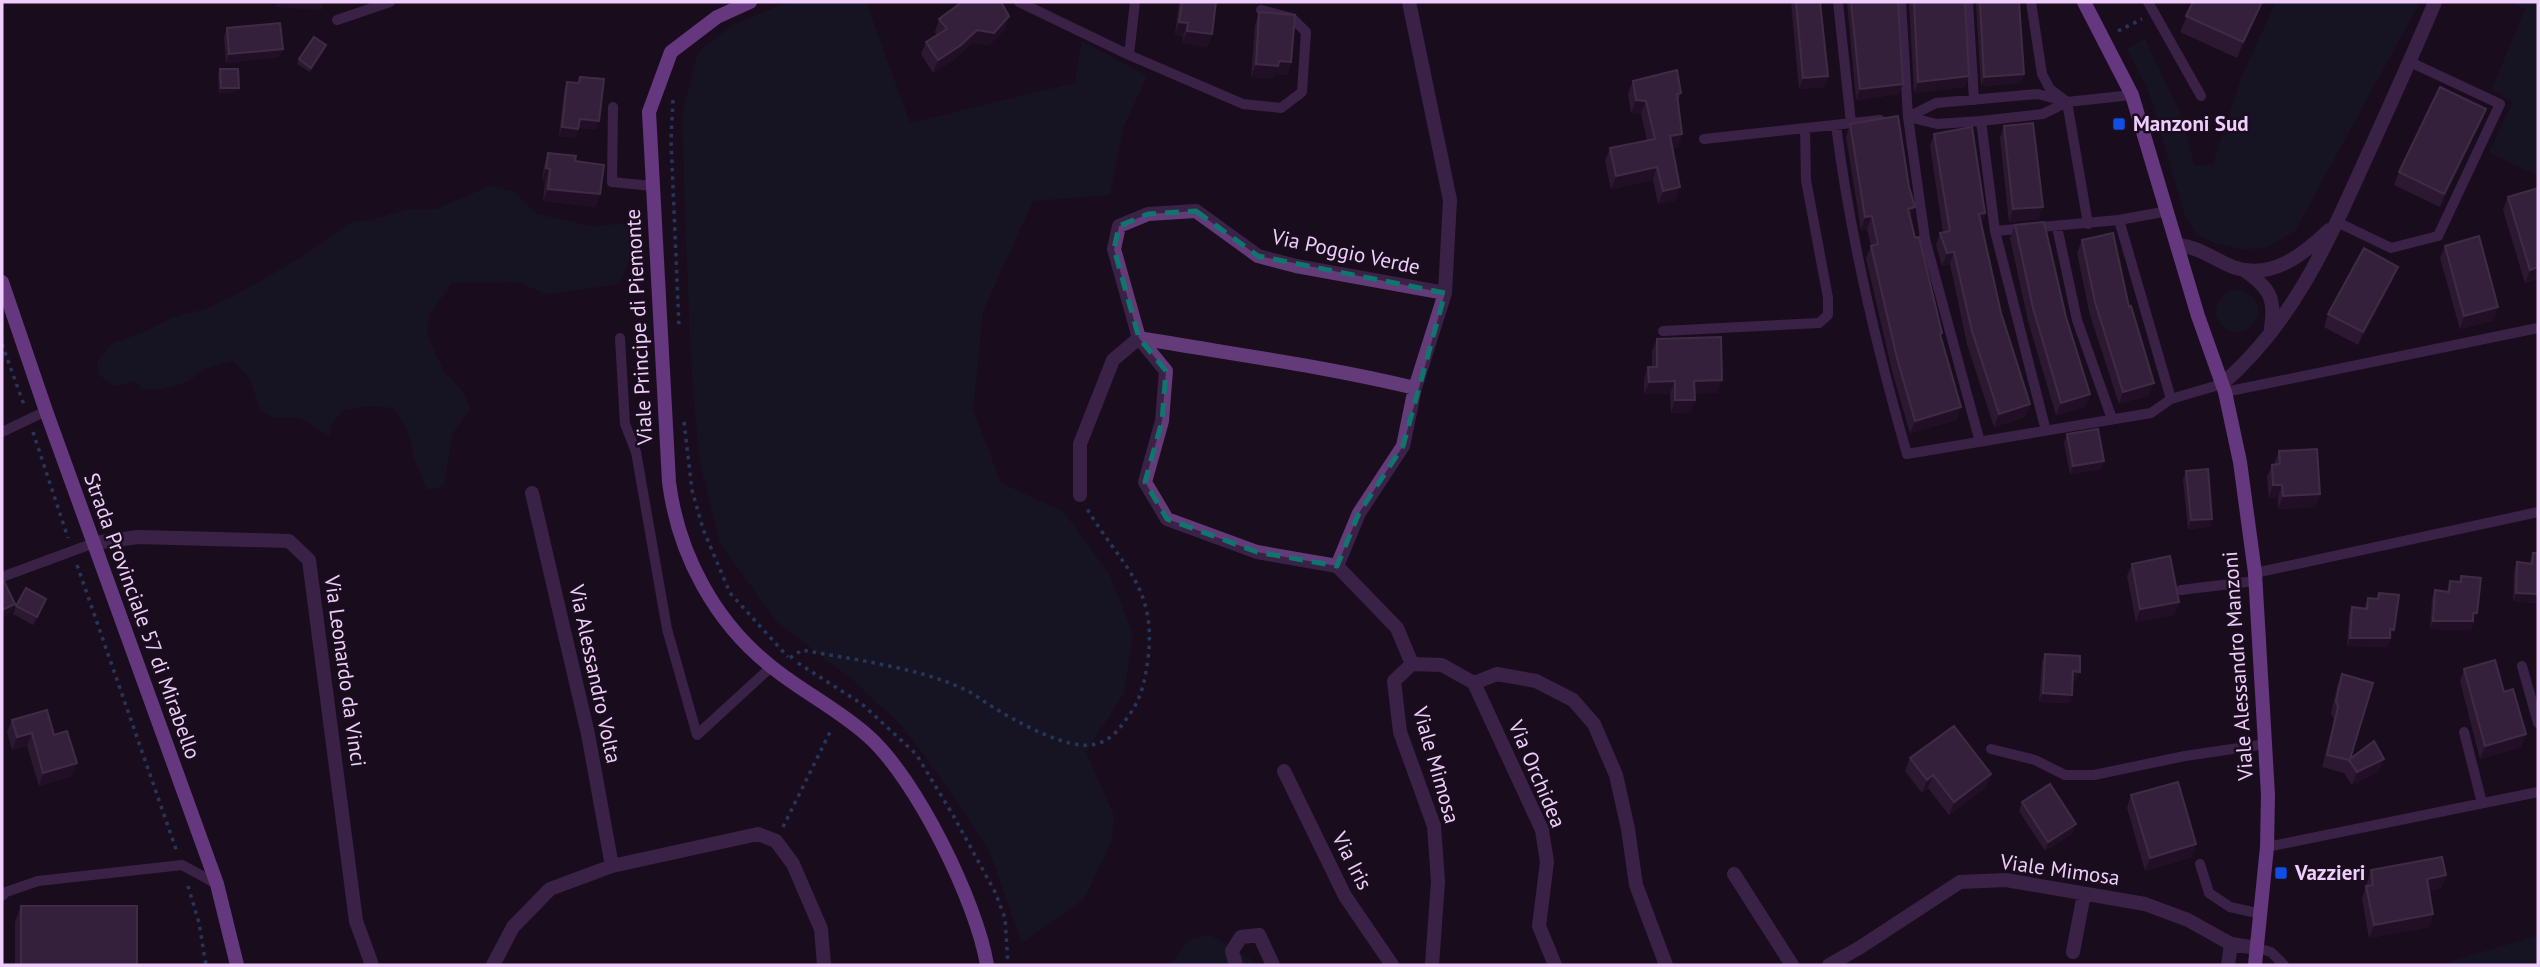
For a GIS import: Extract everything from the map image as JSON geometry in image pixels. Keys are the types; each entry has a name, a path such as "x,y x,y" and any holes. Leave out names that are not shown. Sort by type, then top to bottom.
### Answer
{"street":[{"name":"Viale Principe di Piemonte","path":"750,2 718,17 671,52 649,112 667,454 675,516 684,548 709,597 728,624 771,667 869,736 911,790 953,866 984,946 987,965"},
{"name":"Via Poggio Verde","path":"1409,2 1450,200 1445,293 1415,388 1402,446 1359,513 1337,566 1257,552 1167,519 1144,482 1162,421 1166,371 1139,338 1114,249 1119,226 1148,214 1196,211 1258,256 1296,266 1445,293"},
{"name":"Viale Alessandro Manzoni","path":"2084,2 2132,96 2179,245 2198,316 2223,388 2249,516 2266,744 2267,847 2255,965"},
{"path":"2223,388 2249,361 2299,296 2337,222 2435,2"},
{"path":"2244,270 2272,268 2291,262 2337,222"},
{"path":"2179,245 2197,248 2259,280 2269,292 2274,310 2270,333"},
{"name":"Strada Provinciale 57 di Mirabello","path":"2,282 217,884 237,965"},
{"path":"1080,495 1080,444 1113,360 1139,338 1270,358 1415,388"},
{"name":"Via Alessandro Volta","path":"532,493 588,734 612,866"},
{"name":"Via Leonardo da Vinci","path":"94,543 138,537 289,541 309,560 356,921 372,965"},
{"path":"1337,566 1397,628 1412,664 1442,665 1474,683 1497,674 1536,681 1573,699 1594,724 1616,775 1628,828 1636,886 1666,965"},
{"name":"Viale Mimosa","path":"1412,664 1394,681 1400,732 1434,826 1438,881 1432,965"},
{"name":"Via Orchidea","path":"1474,683 1542,830 1547,862 1539,926 1555,965"},
{"name":"Via Iris","path":"1284,771 1345,896 1392,965"},
{"path":"493,965 513,927 550,889 612,866 758,834 776,841 793,864 821,929 824,965"},
{"path":"1734,874 1792,965"},
{"name":"Viale Mimosa","path":"1829,965 1959,882 2006,880 2145,904 2170,913 2231,944 2257,947"},
{"path":"2073,952 2084,894"},
{"path":"1236,965 1232,951 1241,937 1259,935 1273,965"},
{"path":"2228,965 2231,944"}],"lane":[{"path":"337,20 390,2"},
{"path":"1020,2 1129,55 1243,104 1281,108 1302,92 1306,32 1292,18 1261,10"},
{"path":"1129,55 1135,2"},
{"path":"1838,2 1852,123"},
{"path":"1901,2 1908,117 1925,239 1980,442"},
{"path":"1968,2 1974,100"},
{"path":"2031,2 2042,74 2050,89 2067,102 2088,223"},
{"path":"2148,2 2201,96"},
{"path":"2337,222 2390,248 2438,236 2500,104 2410,62"},
{"path":"1703,139 1908,117 1937,103 2038,94 2067,102 2132,96"},
{"path":"1908,117 1937,124 1981,121 2043,114 2067,102"},
{"path":"613,107 612,182 652,186"},
{"path":"1981,121 1995,231 2046,431"},
{"path":"1836,125 1854,241 1880,358 1907,454 2151,413 2171,399 2538,328"},
{"path":"1663,331 1819,323 1828,315 1828,298 1806,180 1805,129"},
{"path":"1995,231 2119,220 2168,211"},
{"path":"2119,220 2171,399"},
{"path":"2057,227 2077,320 2112,419"},
{"path":"620,338 625,424 636,453 667,629 697,735 771,667"},
{"path":"2,432 46,411"},
{"path":"2181,590 2255,577 2538,512"},
{"path":"2,577 94,543"},
{"path":"2522,666 2538,723"},
{"path":"2464,733 2482,803"},
{"path":"1991,749 2035,760 2066,775 2094,775 2185,756 2266,744"},
{"path":"2267,847 2538,792"},
{"path":"2200,864 2209,893 2230,907 2261,914"},
{"path":"2,897 6,892 38,881 181,865 217,884"},
{"path":"2257,947 2271,952 2284,965"}],"path":[{"path":"2103,38 2154,13"},
{"path":"677,89 673,102 671,141 679,331"},
{"path":"2,344 181,865 199,923 206,965"},
{"path":"683,410 692,490 703,529 730,593 790,659 862,704 916,754 995,892 1005,918 1008,965"},
{"path":"790,659 802,650 930,676 968,691 994,708 1056,738 1077,745 1097,746 1109,740 1133,711 1146,680 1149,622 1146,601 1136,582 1096,525 1080,495"},
{"path":"776,841 839,715"}],"highlighted area":[{"path":"1196,211 1258,256 1445,293 1403,446 1359,513 1337,566 1257,552 1167,519 1145,482 1162,421 1166,371 1139,338 1114,249 1119,226 1148,214"}],"shaded area":[{"path":"788,2 866,2 910,123 1075,83 1082,41 1147,76 1123,128 1110,195 1033,201 983,311 973,410 1001,483 1064,512 1110,576 1133,633 1124,693 1086,752 1114,816 1111,843 1084,899 1022,943 989,850 903,727 852,679 778,623 720,543 699,458 690,344 682,117 698,52 733,25"},
{"path":"2276,2 2420,2 2295,231 2266,248 2243,249 2214,243 2196,234 2185,216 2149,92 2127,49 2145,39 2180,113 2195,166 2213,164 2242,76"},
{"path":"2512,2 2538,2 2538,176 2489,152 2513,102 2492,89 2525,9"},
{"path":"490,186 514,192 537,214 594,227 622,223 633,228 636,242 620,284 547,294 517,282 452,283 430,313 427,335 444,372 463,392 470,409 452,434 444,486 427,490 414,458 409,434 394,408 371,406 343,410 330,426 330,436 300,418 272,417 261,411 249,377 233,361 204,369 189,381 162,389 142,389 135,381 114,386 98,374 97,362 113,343 238,294 305,255 350,223 410,209 437,209"},
{"path":"2237,290 2252,296 2258,311 2252,326 2237,332 2222,326 2216,311 2222,296"},
{"path":"1210,935 1258,965 1170,965 1189,940"},
{"path":"2538,936 2538,965 2450,965 2454,960"}],"building":[{"path":"962,2 1001,2 1009,16 994,33 977,30 961,45 938,60 926,42 947,29 939,19"},
{"path":"1182,2 1216,2 1212,34 1187,31 1188,23 1179,22"},
{"path":"1796,2 1820,2 1828,76 1803,78"},
{"path":"1851,2 1898,2 1903,84 1860,89"},
{"path":"1914,2 1965,2 1969,76 1918,82"},
{"path":"1980,2 2019,2 2024,74 1984,77"},
{"path":"2193,2 2262,2 2243,42 2186,16"},
{"path":"1259,12 1295,15 1291,62 1279,61 1278,66 1256,64"},
{"path":"280,23 283,49 229,54 227,28"},
{"path":"314,37 326,45 311,68 299,59"},
{"path":"220,69 238,69 239,88 221,88"},
{"path":"1677,70 1681,93 1677,94 1682,134 1670,136 1680,187 1663,191 1657,167 1616,176 1610,148 1655,139 1646,101 1636,100 1633,81"},
{"path":"580,77 604,79 599,121 580,119 578,129 562,127 567,82 579,83"},
{"path":"2440,87 2486,109 2444,194 2399,172"},
{"path":"1898,116 1909,187 1915,207 1908,209 1915,238 1919,237 1942,333 1940,334 1961,407 1915,421 1871,246 1878,244 1872,216 1865,217 1850,124"},
{"path":"2033,123 2043,207 2013,209 2004,126"},
{"path":"1972,127 1985,213 1979,214 2001,313 2030,404 1999,414 1972,331 1954,252 1947,253 1940,233 1950,231 1934,134"},
{"path":"548,153 576,156 575,161 604,165 600,194 548,189"},
{"path":"2538,188 2538,267 2530,270 2508,197"},
{"path":"2044,222 2066,317 2090,394 2061,403 2033,308 2015,225"},
{"path":"2113,233 2129,307 2131,306 2154,383 2123,392 2095,302 2082,240"},
{"path":"2479,236 2498,307 2464,316 2445,246"},
{"path":"2364,248 2398,267 2363,332 2328,314"},
{"path":"1721,337 1722,380 1694,381 1695,400 1675,400 1675,381 1649,382 1648,367 1657,367 1657,339"},
{"path":"2098,429 2104,461 2073,466 2067,434"},
{"path":"2317,449 2320,494 2283,496 2282,485 2273,485 2272,465 2280,464 2279,451"},
{"path":"2208,469 2212,519 2191,520 2186,471"},
{"path":"2533,553 2538,553 2538,594 2516,593 2517,562 2532,564"},
{"path":"2170,556 2179,602 2140,609 2132,564"},
{"path":"2461,576 2481,578 2477,613 2473,613 2473,621 2433,621 2435,590 2449,592 2450,581 2461,582"},
{"path":"2,577 15,604 2,610"},
{"path":"26,588 46,599 37,617 16,606"},
{"path":"2379,593 2399,595 2394,630 2390,629 2390,638 2350,638 2352,607 2367,609 2368,598 2378,599"},
{"path":"2045,654 2080,656 2080,672 2073,671 2072,695 2043,693"},
{"path":"2495,660 2504,692 2513,689 2526,734 2485,746 2464,669"},
{"path":"2342,674 2373,683 2350,759 2374,741 2384,759 2357,772 2349,760 2327,755"},
{"path":"47,710 54,735 67,731 77,763 43,773 32,733 17,737 12,720"},
{"path":"1954,726 1991,774 1954,802 1933,775 1927,780 1910,758"},
{"path":"2178,782 2196,844 2150,858 2131,795"},
{"path":"2050,784 2076,824 2048,842 2022,802"},
{"path":"2442,857 2446,875 2427,879 2433,914 2374,925 2366,886 2373,885 2371,870"},
{"path":"21,906 137,906 137,965 21,965"}],"place":[{"name":"Manzoni Sud","path":"2119,124"},
{"name":"Vazzieri","path":"2281,873"}]}
